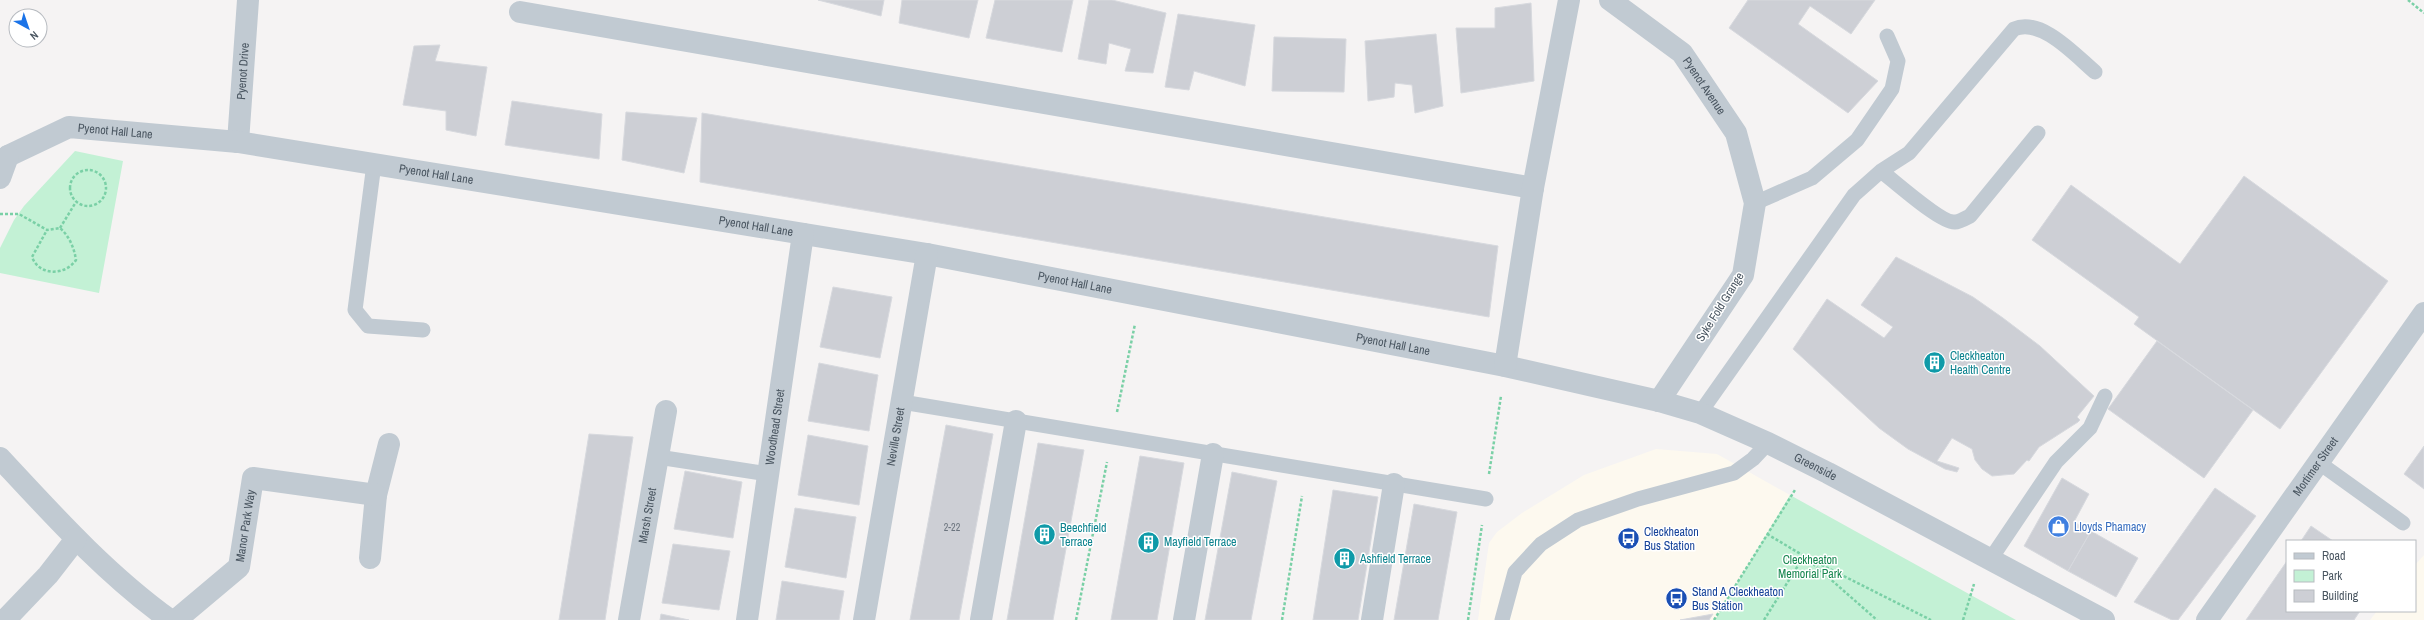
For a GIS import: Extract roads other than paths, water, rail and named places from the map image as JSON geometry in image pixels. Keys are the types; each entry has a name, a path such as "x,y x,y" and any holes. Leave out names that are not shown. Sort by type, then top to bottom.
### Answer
{"street":[{"name":"Pyenot Drive","path":"238,142 248,0"},
{"path":"1505,366 1534,188 1569,0"},
{"name":"Pyenot Avenue","path":"1610,0 1682,53 1736,133 1755,203"},
{"path":"520,12 1534,188"},
{"name":"Pyenot Hall Lane","path":"4,152 69,127 238,142 927,254 1505,366"},
{"path":"0,178 4,152"},
{"name":"Syke Fold Grange","path":"1659,401 1743,274 1755,203"},
{"name":"Woodhead Street","path":"747,620 803,234"},
{"name":"Neville Street","path":"864,620 927,254"},
{"name":"Mortimer Street","path":"2206,620 2424,313"},
{"name":"Greenside","path":"1505,366 1659,401 1700,413 1811,464 2104,620"},
{"name":"Marsh Street","path":"629,620 666,411"},
{"path":"981,620 1016,421"},
{"path":"370,558 376,495 389,444"},
{"path":"1184,620 1213,454"},
{"path":"0,458 76,539 149,605 170,620"},
{"name":"Manor Park Way","path":"176,620 239,567 252,478 376,495"},
{"path":"1372,620 1394,484"},
{"path":"5,620 48,575 76,539"}],"lane":[{"path":"1700,413 1854,195 1881,171 1909,154 2014,29 2022,26 2042,29 2095,72"},
{"path":"1755,203 1812,178 1857,140 1892,89 1898,62 1887,36"},
{"path":"1881,171 1931,211 1946,221 1955,222 1970,216 2038,133"},
{"path":"374,164 355,310 368,326 422,330"},
{"path":"1987,557 2056,462 2090,428 2104,396"},
{"path":"902,402 1486,499"},
{"path":"1502,620 1515,572 1541,544 1578,520 1638,499 1734,473 1753,459 1768,443"},
{"path":"658,457 768,474"},
{"path":"2318,462 2402,523"}],"place":[{"name":"Cleckheaton Health Centre","path":"1934,363"},
{"name":"Lloyds Phamacy","path":"2059,527"},
{"name":"Beechfield Terrace","path":"1045,535"},
{"name":"Cleckheaton Bus Station","path":"1628,539"},
{"name":"Mayfield Terrace","path":"1148,542"},
{"name":"Ashfield Terrace","path":"1345,559"},
{"name":"Stand A Cleckheaton Bus Station","path":"1676,599"}],"park label":[{"name":"Cleckheaton Memorial Park","path":"1810,567"}]}
